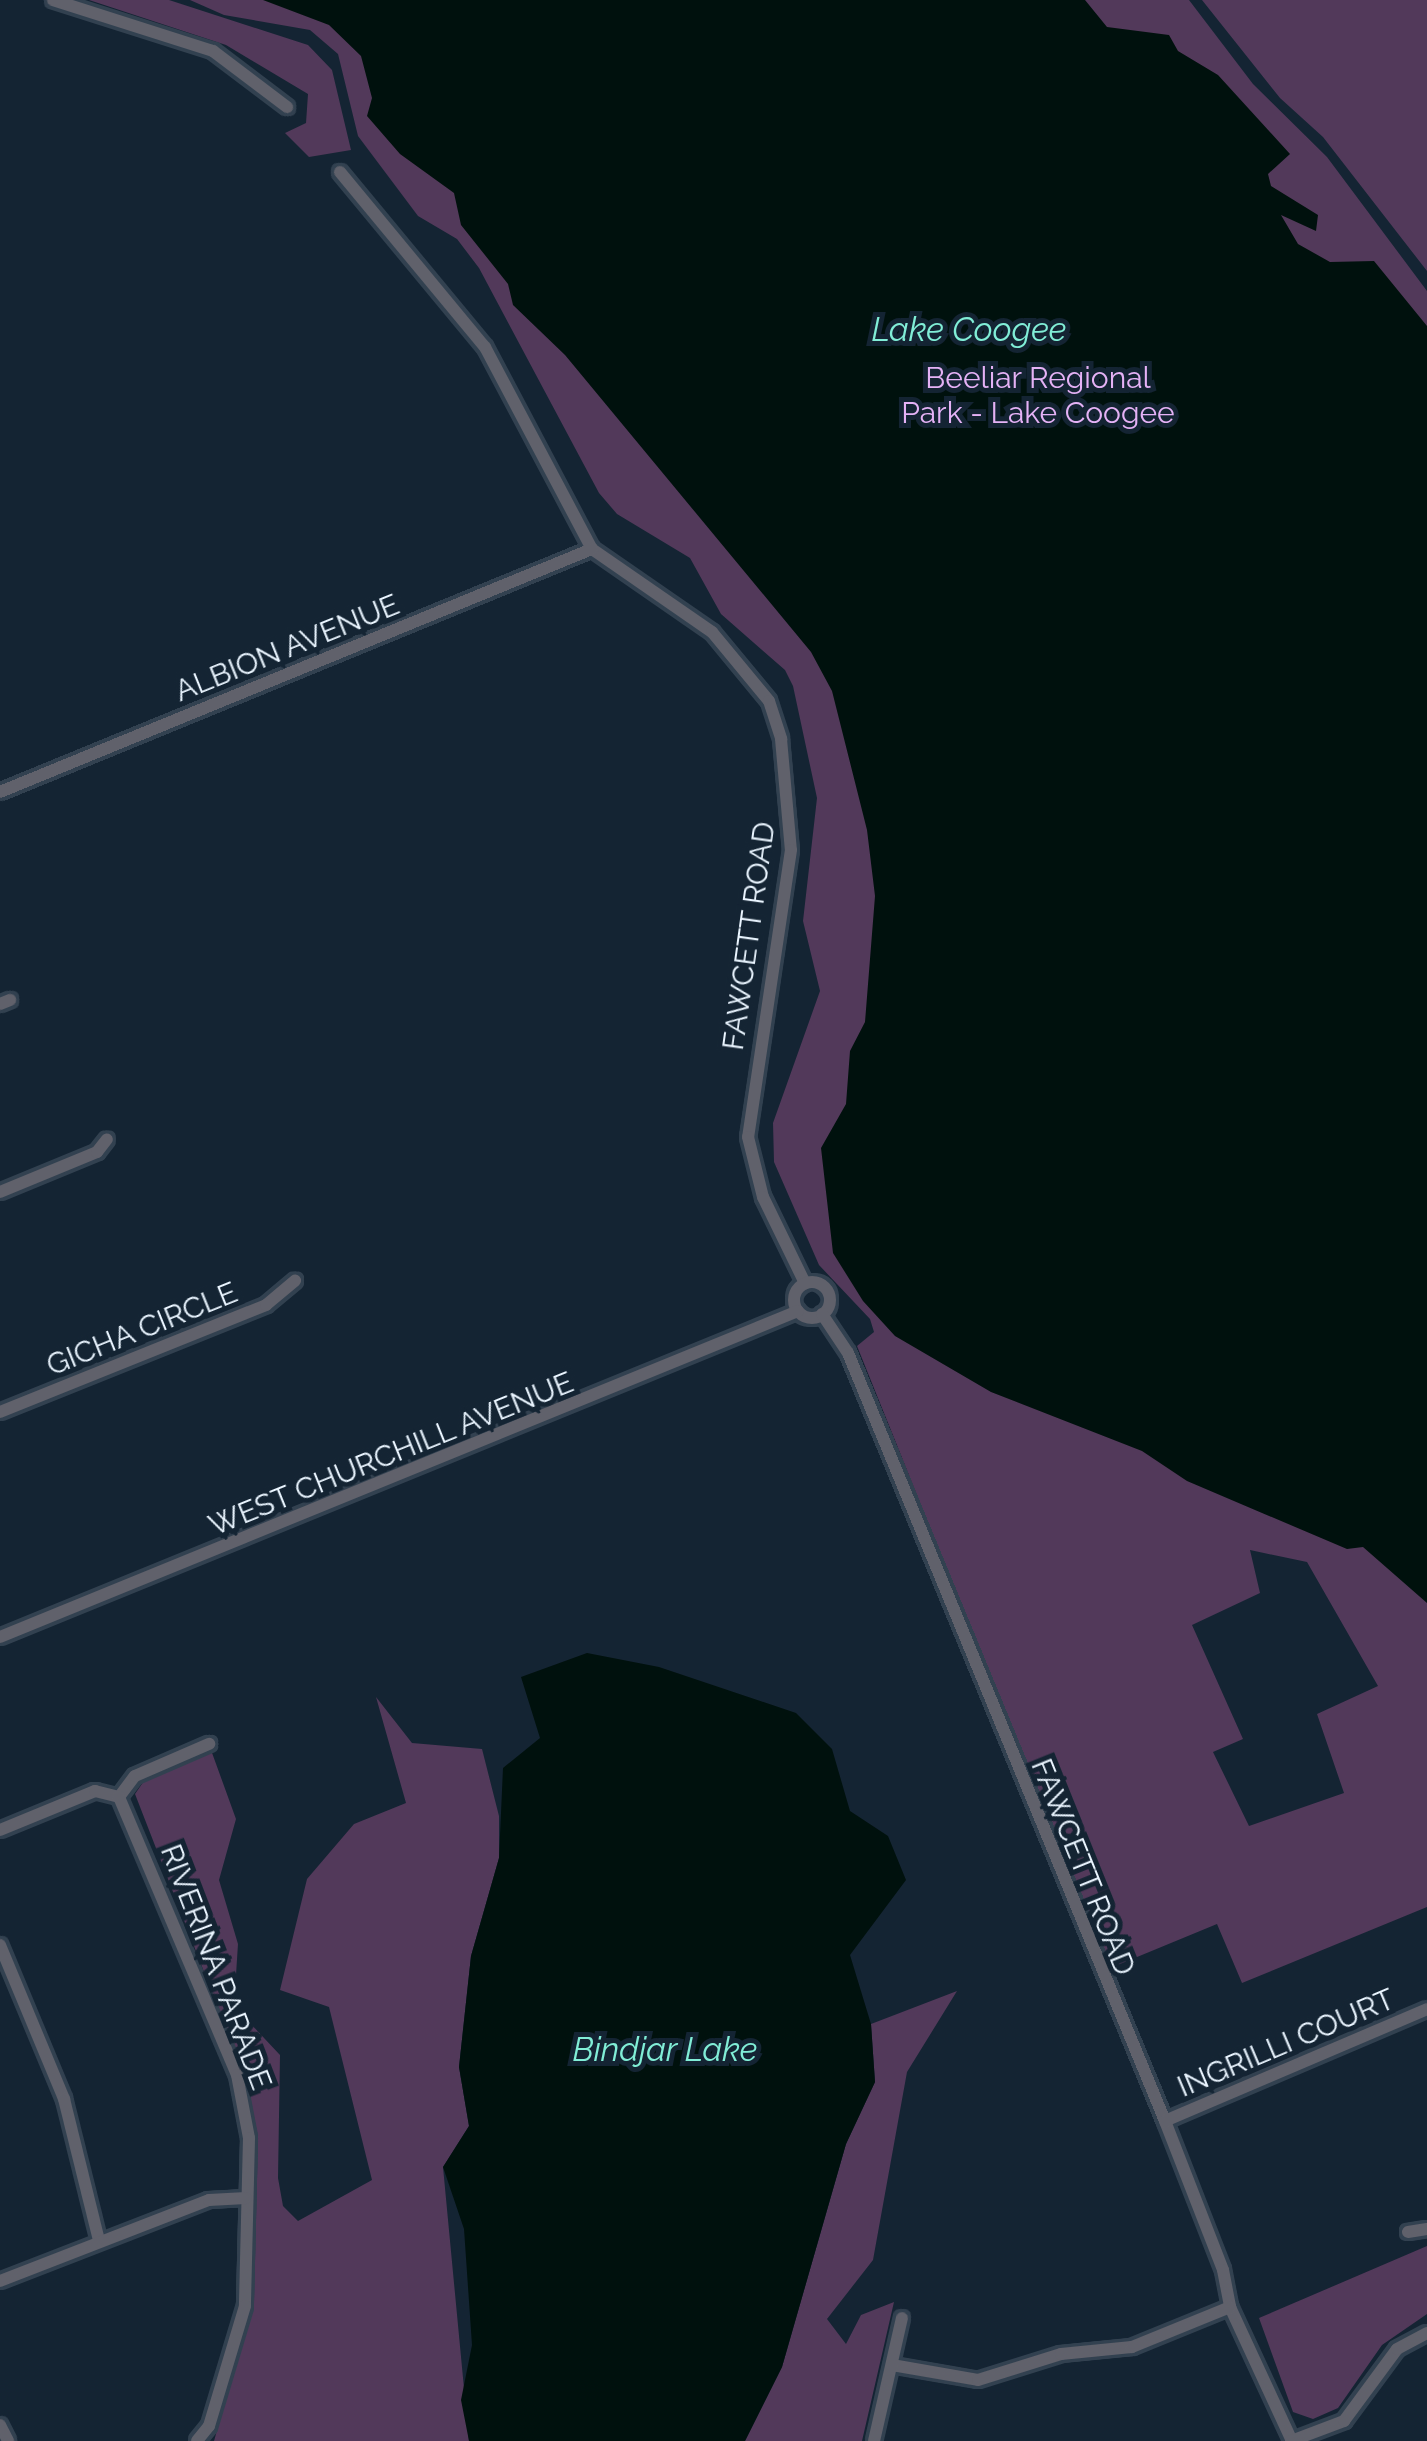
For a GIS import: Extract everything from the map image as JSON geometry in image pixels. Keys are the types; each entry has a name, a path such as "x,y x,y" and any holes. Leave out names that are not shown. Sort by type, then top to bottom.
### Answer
{"street":[{"path":"53,0 213,51 287,107"},
{"name":"FAWCETT ROAD","path":"340,172 485,347 592,549 748,666 781,739 791,850 748,1137 763,1197 805,1283 827,1290 822,1314 848,1353 1165,2121 1223,2270 1230,2307 1291,2441"},
{"name":"ALBION AVENUE","path":"0,791 592,549"},
{"path":"0,1192 97,1152 107,1138"},
{"name":"GICHA CIRCLE","path":"0,1412 266,1305 296,1281"},
{"path":"805,1283 794,1297 798,1311 822,1314"},
{"name":"WEST CHURCHILL AVENUE","path":"0,1637 798,1311"},
{"path":"0,1830 95,1791 119,1797 135,1776 209,1744"},
{"name":"RIVERINA PARADE","path":"119,1797 237,2075 249,2138 240,2335 209,2426 197,2441"},
{"path":"0,1945 64,2099 99,2240"},
{"name":"INGRILLI COURT","path":"1165,2121 1427,2009"},
{"path":"0,2281 209,2200 246,2198"},
{"path":"1408,2232 1427,2229"},
{"path":"892,2365 978,2380 1061,2354 1132,2347 1230,2307"},
{"path":"874,2441 902,2318"},
{"path":"1291,2441 1343,2421 1397,2349 1427,2333"},
{"path":"0,2425 8,2441"}],"green space":[{"path":"89,0 169,0 308,45 332,70 351,150 309,157 285,133 306,123 308,94 226,45"},
{"name":"Lake Coogee","path":"190,0 1189,0 1253,84 1327,157 1427,291 1427,1907 1242,1983 1217,1924 1108,1969 857,1346 874,1332 870,1319 819,1265 774,1162 773,1123 820,991 803,921 817,798 793,686 785,670 721,614 690,558 617,514 599,493 479,268 457,239 418,216 358,136 338,54 310,30 224,15","holes":["1250,1550 1307,1562 1378,1686 1317,1714 1344,1793 1249,1826 1213,1752 1243,1739 1192,1625 1260,1593"]},
{"path":"1202,0 1427,0 1427,271 1323,137 1280,98"},
{"path":"376,1697 412,1743 482,1749 499,1816 499,1858 471,1956 459,2067 469,2126 443,2167 469,2441 214,2441 252,2307 255,2128 239,2062 135,1794 146,1778 211,1750 236,1819 219,1880 238,1944 234,2006 280,2055 278,2178 283,2206 298,2221 372,2180 329,2007 280,1990 307,1879 354,1824 406,1803"},
{"path":"957,1991 907,2072 873,2260 827,2319 846,2344 861,2315 894,2302 862,2441 745,2441 782,2367 846,2144 875,2082 871,2024"},
{"path":"1427,2246 1427,2314 1382,2345 1338,2408 1313,2419 1293,2412 1259,2318"}],"water":[{"name":"Lake Coogee","path":"263,0 1085,0 1107,27 1169,35 1178,51 1218,75 1290,154 1268,174 1271,186 1318,215 1316,231 1281,215 1298,244 1330,262 1374,261 1427,326 1427,1603 1363,1547 1347,1549 1187,1481 1142,1451 991,1392 895,1336 863,1301 833,1253 821,1148 846,1104 850,1051 865,1022 875,896 867,830 832,691 811,652 565,355 513,305 508,284 461,225 454,193 400,154 367,116 372,98 361,56 329,25"},
{"name":"Bindjar Lake","path":"587,1653 659,1667 796,1713 832,1749 850,1811 888,1836 906,1880 850,1955 871,2024 875,2082 846,2144 782,2367 745,2441 469,2441 461,2400 472,2345 464,2229 443,2167 469,2126 459,2067 471,1956 499,1858 503,1768 540,1738 521,1677"}],"park label":[{"name":"Beeliar Regional Park - Lake Coogee","path":"1038,395"}]}
